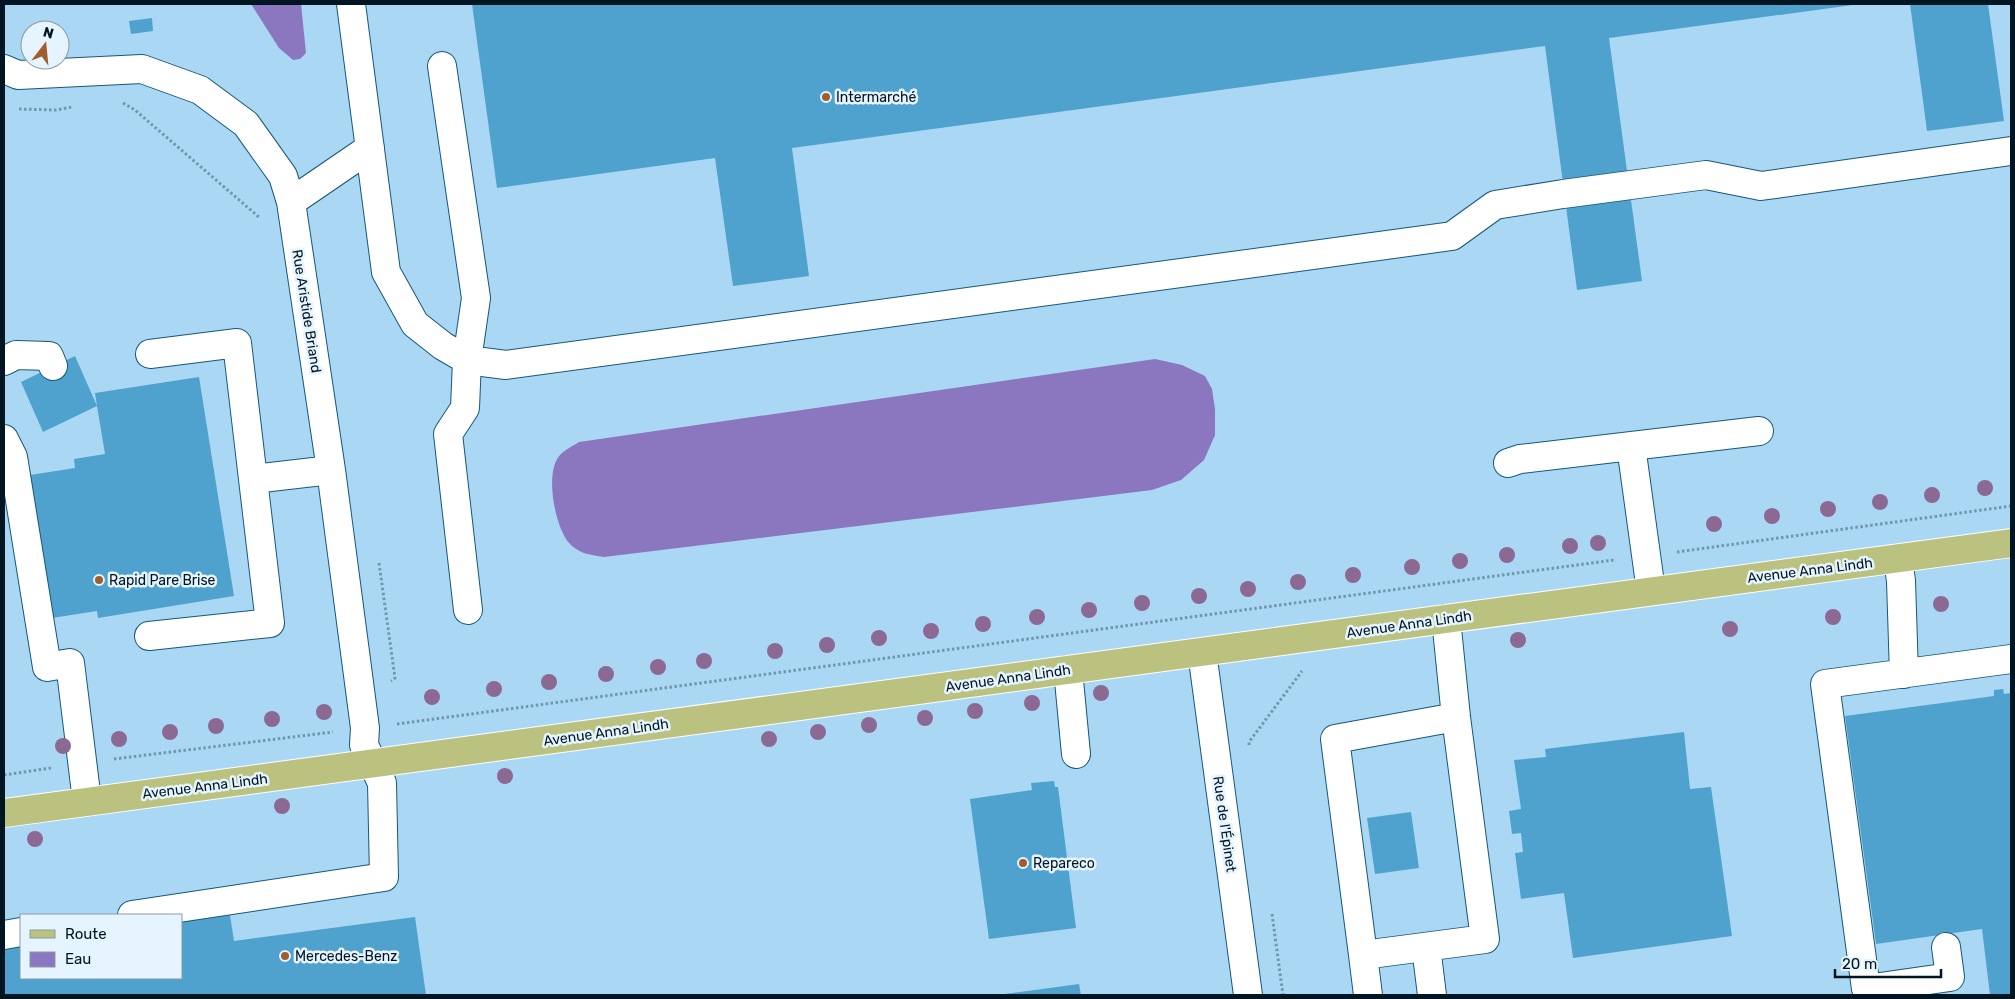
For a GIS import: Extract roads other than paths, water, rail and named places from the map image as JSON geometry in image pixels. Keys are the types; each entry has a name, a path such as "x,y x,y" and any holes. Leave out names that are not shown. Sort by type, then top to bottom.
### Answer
{"main road":[{"name":"Avenue Anna Lindh","path":"4,813 2011,543"}],"street":[{"path":"351,4 386,272 415,324 443,346 467,360 506,365 1452,236 1495,205 1635,184 1706,175 1761,186 2011,151"},
{"path":"442,66 476,298 467,360 465,408 448,434 468,610"},
{"name":"Rue Aristide Briand","path":"4,69 18,75 142,69 200,90 246,124 283,176 291,202 331,470 365,728 364,745 382,783 384,877 139,914"},
{"path":"291,202 370,148"},
{"path":"149,636 270,623 237,343 150,354"},
{"path":"4,361 16,355 49,356 53,366"},
{"path":"1508,463 1759,430"},
{"path":"4,439 12,457 47,667 70,663 88,801"},
{"path":"1631,446 1651,591"},
{"path":"253,478 331,470"},
{"path":"1898,559 1901,580 1904,674"},
{"path":"1363,955 1485,939 1456,717 1446,619"},
{"name":"Rue de l'Épinet","path":"1202,652 1248,995"},
{"path":"1946,947 1950,977 1866,989 1825,684 2011,660"},
{"path":"1068,670 1076,754"},
{"path":"1368,995 1335,739 1456,717"},
{"path":"4,935 20,932"},
{"path":"1426,947 1432,995"}],"water":[{"path":"251,4 301,4 306,53 300,59 293,60 279,48"},
{"path":"1155,359 1182,365 1205,376 1212,389 1215,409 1215,435 1204,460 1181,480 1152,490 604,557 577,550 569,543 559,525 552,486 555,463 562,453 579,442"}],"place":[{"name":"Intermarché","path":"826,97"},
{"name":"Rapid Pare Brise","path":"99,580"},
{"name":"Repareco","path":"1023,863"},
{"name":"Mercedes-Benz","path":"285,956"}]}
